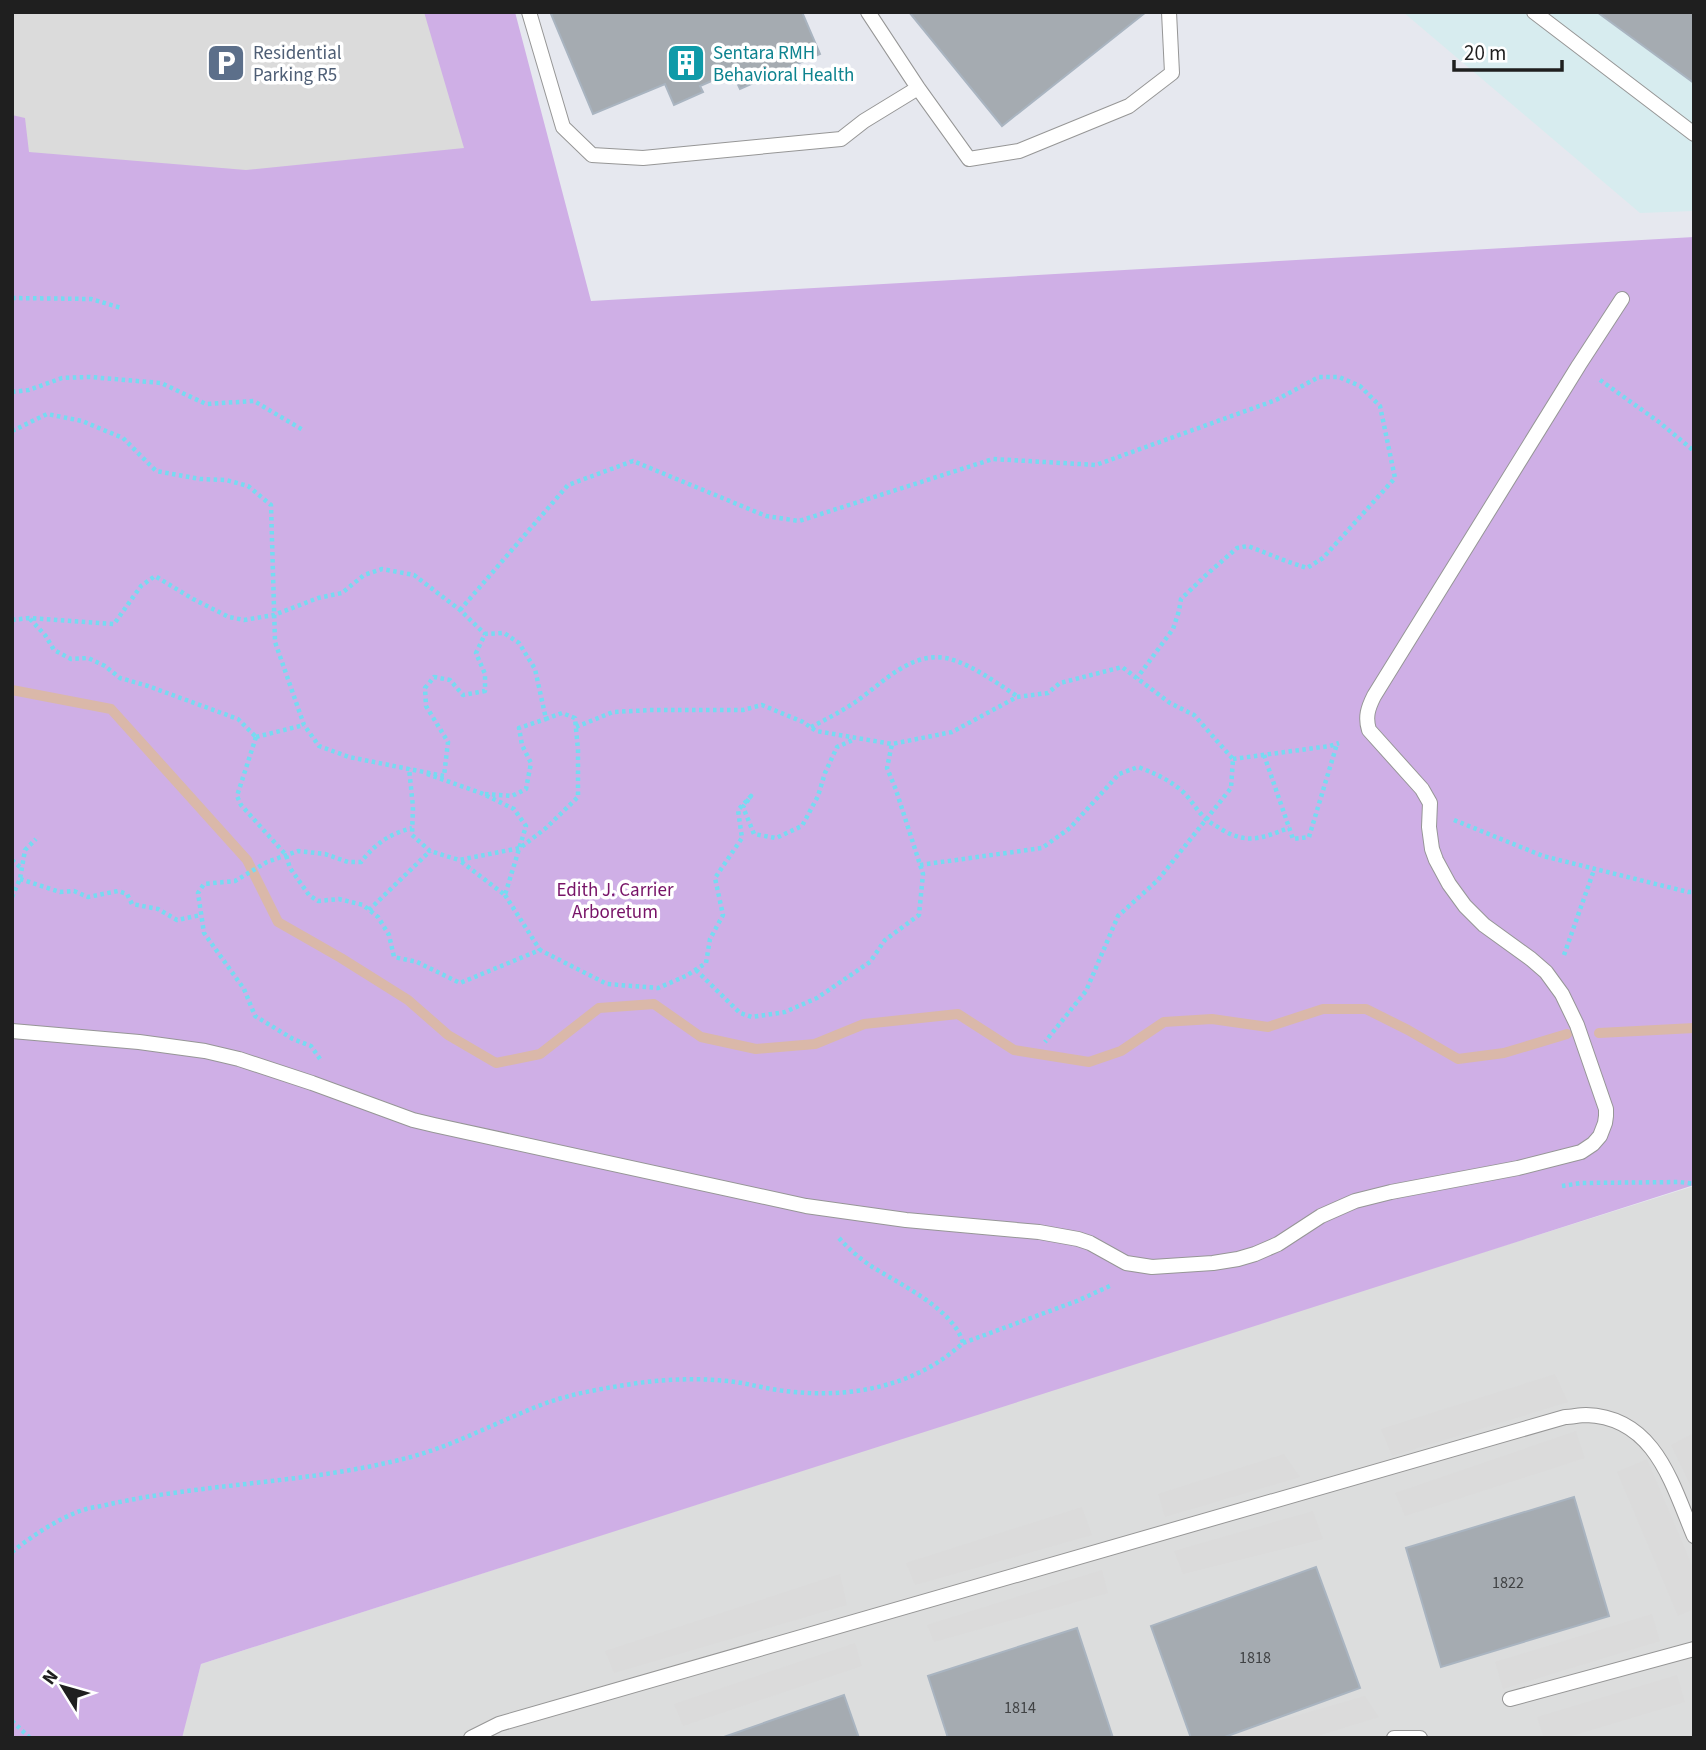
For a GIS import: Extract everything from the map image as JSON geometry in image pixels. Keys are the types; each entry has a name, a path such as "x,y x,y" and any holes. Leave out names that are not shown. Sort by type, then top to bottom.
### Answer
{"lane":[{"path":"529,12 563,127 592,155 643,158 841,139 864,121 918,88"},
{"path":"868,12 969,159 1019,151 1129,106 1172,73 1169,12"},
{"path":"1534,12 1694,134"},
{"path":"12,1031 139,1042 205,1051 239,1059 434,1125 818,1208 906,1220 1039,1232 1078,1239 1121,1261 1143,1266 1213,1263 1238,1259 1278,1244 1321,1216 1355,1201 1518,1168 1587,1149 1603,1130 1606,1116 1577,1025 1555,982 1546,972 1490,930 1465,906 1449,884 1432,849 1430,803 1422,789 1369,730 1367,713 1374,695 1622,299"},
{"path":"471,1738 499,1724 1565,1417 1586,1415 1611,1419 1636,1432 1653,1448 1667,1472 1694,1536"},
{"path":"1510,1699 1694,1649"},
{"path":"1394,1738 1420,1738"}],"path":[{"path":"12,298 91,299 121,308"},
{"path":"1579,365 1659,422 1694,452"},
{"path":"12,392 29,390 62,377 161,383 206,404 254,401 303,430"},
{"path":"460,610 568,485 633,461 766,516 799,520 993,459 1096,465 1276,400 1319,377 1339,377 1360,386 1380,406 1395,478 1323,558 1307,568 1248,546 1237,548 1181,599 1173,629 1137,678"},
{"path":"12,431 47,414 82,421 123,438 156,471 200,479 226,480 248,486 271,505 275,642 304,725 319,747 349,757 444,776 448,742 426,706 425,688 434,677 450,680 463,695 485,691 485,674 476,653 485,634"},
{"path":"12,620 29,618 114,624 141,586 155,576 229,617 244,620 274,615 318,598 342,593 364,575 382,569 414,575 460,610 485,634 504,633 519,643 535,669 546,719"},
{"path":"29,618 45,635 54,650 71,659 88,658 105,666 120,678 238,719 256,737"},
{"path":"811,727 853,704 907,664 926,657 947,659 972,667 1017,697"},
{"path":"576,727 613,712 743,710 762,705 816,731 892,744 952,732 1017,697 1048,693 1060,683 1122,667 1170,703 1194,715 1233,759 1231,788 1157,880 1118,916 1086,991 1045,1042"},
{"path":"459,860 520,848 546,828 578,797 575,718 562,713 519,728 522,745 531,763 526,789 512,796 481,793"},
{"path":"256,737 304,725"},
{"path":"1233,759 1330,746 1348,739 1368,725"},
{"path":"256,737 237,796 241,805 286,855 290,868 310,895 318,901 339,899 363,905 378,917 389,935 394,957 417,962 460,983 540,950"},
{"path":"409,768 413,807 412,835 430,851 459,860 505,895 540,950 607,984 659,988 706,963 710,939 723,915 715,878 742,838 754,834 776,838 802,826 818,796 825,773 838,747 856,738"},
{"path":"696,970 740,1013 752,1017 785,1012 817,998 870,962 885,940 919,915 923,874 900,799 887,768 892,744"},
{"path":"1264,755 1293,839 1309,837 1337,744"},
{"path":"920,866 1042,848 1070,828 1119,774 1138,767 1162,777 1184,793 1206,820 1232,836 1248,840 1289,828"},
{"path":"409,768 481,793 514,809 526,826 505,895"},
{"path":"742,838 738,810 751,796 743,807 754,834"},
{"path":"1430,810 1543,856 1694,892"},
{"path":"345,1095 311,1046 293,1039 256,1016 244,989 204,933 198,893 204,884 235,881 267,862 298,851 325,854 348,862 361,862 382,839 412,828"},
{"path":"12,897 20,879 25,850 36,839"},
{"path":"369,910 430,851"},
{"path":"12,860 22,869"},
{"path":"1555,982 1594,870"},
{"path":"20,879 60,892 74,891 88,897 118,891 127,894 132,904 158,909 177,920 201,915"},
{"path":"818,1208 838,1238 869,1265 926,1300 955,1326 963,1343"},
{"path":"12,1552 36,1534 80,1511 153,1496 305,1477 392,1462 449,1445 543,1404 584,1392 637,1383 694,1379 728,1381 785,1391 853,1392 886,1386 916,1375 944,1359 963,1343 1106,1288 1143,1266"},
{"path":"12,1721 30,1738"}],"shaded area":[{"name":"Residential Parking R5","path":"12,12 424,12 464,148 246,170 29,152 25,118 12,115"},
{"path":"1403,12 1694,12 1694,211 1640,213"},
{"path":"1694,1186 1694,1738 181,1738 201,1664"},
{"path":"1555,1374 1568,1402 1392,1456 1381,1429"},
{"path":"1576,1431 1585,1458 1405,1516 1395,1493"},
{"path":"1694,1433 1694,1493 1671,1445"},
{"path":"1284,1454 1300,1477 1165,1517 1158,1494"},
{"path":"1647,1459 1694,1570 1694,1609 1678,1616 1617,1472"},
{"path":"1082,1507 1092,1535 915,1585 906,1563"},
{"path":"1313,1511 1323,1539 1183,1574 1174,1551"},
{"path":"1102,1570 1108,1593 934,1642 927,1625"},
{"path":"840,1574 847,1605 614,1673 605,1651"},
{"path":"1652,1614 1660,1641 1503,1689 1495,1662"},
{"path":"855,1643 862,1666 683,1726 674,1704"},
{"path":"1677,1675 1685,1702 1565,1738 1544,1738 1537,1717"},
{"path":"1365,1696 1379,1717 1311,1738 1218,1738"}],"green space":[{"name":"Edith J. Carrier Arboretum","path":"12,12 515,12 591,301 1694,237 1694,1185 201,1664 182,1738 12,1738"}],"building":[{"name":"Sentara RMH Behavioral Health","path":"802,12 820,54 740,89 732,72 700,86 703,92 674,105 665,84 593,114 551,14"},
{"path":"909,12 1146,12 1002,126"},
{"path":"1597,12 1694,12 1694,83"},
{"path":"1574,1497 1609,1616 1441,1667 1406,1548"},
{"path":"1316,1567 1360,1688 1222,1738 1191,1738 1151,1626"},
{"path":"1077,1628 1113,1738 948,1738 928,1676"},
{"path":"844,1695 859,1738 721,1738"}],"waterway":[{"path":"12,690 111,709 247,860 278,922 408,1000 448,1035 496,1063 540,1054 599,1008 654,1004 701,1037 756,1049 815,1044 864,1024 958,1014 1014,1050 1089,1062 1121,1051 1164,1022 1212,1019 1268,1027 1323,1009 1366,1009 1458,1059 1504,1053 1567,1034"},
{"path":"1599,1033 1694,1028"}],"place":[{"name":"Residential Parking R5","path":"226,63"},
{"name":"Sentara RMH Behavioral Health","path":"686,63"}]}
